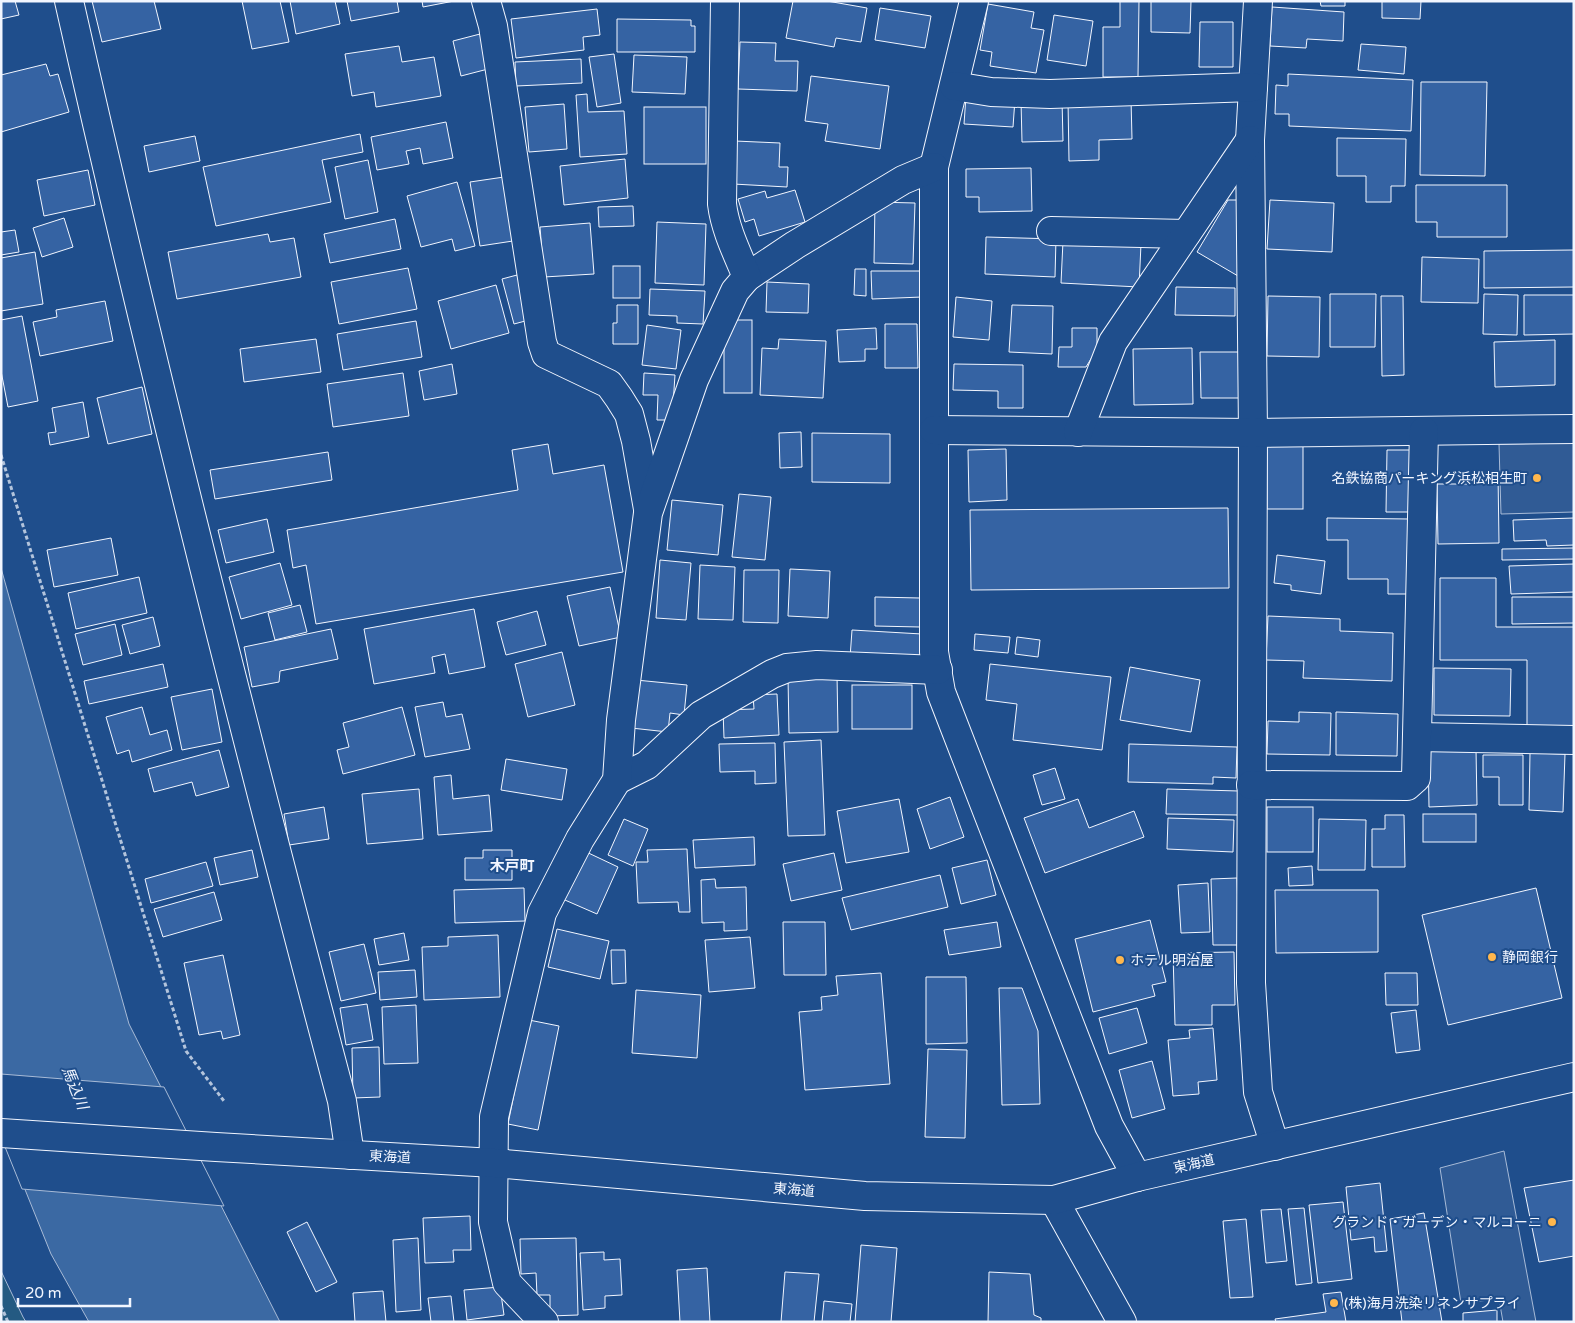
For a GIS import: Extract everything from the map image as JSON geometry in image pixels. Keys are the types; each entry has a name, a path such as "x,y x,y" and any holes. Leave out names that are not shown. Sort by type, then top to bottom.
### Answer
{"main road":[{"path":"69,1 115,204 247,742 342,1101 350,1155"},
{"path":"486,1 494,26 542,342 546,354 608,384 629,414 636,441 648,513"},
{"path":"725,1 722,204 732,241 747,277"},
{"path":"974,1 934,167 934,652 941,692 1109,1126 1137,1176"},
{"path":"1258,1 1250,140 1252,433 1251,983 1258,1092 1275,1146"},
{"path":"954,86 991,92 1050,94 1252,87"},
{"path":"1078,432 1113,342 1250,140"},
{"path":"544,1322 507,1283 494,1222 494,1117 542,913 580,839 617,780 621,720 648,513 694,380 736,290 747,277 795,245 903,180 934,167"},
{"path":"1051,230 1186,234"},
{"path":"934,430 1252,433 1574,429"},
{"path":"1252,785 1407,786 1416,778 1424,431"},
{"path":"617,780 647,765 701,715 772,674 787,668 817,665 938,670"},
{"path":"1417,737 1574,740"},
{"name":"東海道","path":"1,1133 494,1163 865,1196 1054,1200 1137,1176 1574,1077"},
{"path":"1054,1200 1122,1322"}],"path":[{"path":"1,455 186,1051 224,1101"},
{"path":"1,1306 8,1322"}],"shaded area":[{"name":"名鉄協商パーキング浜松相生町","path":"1574,443 1574,512 1501,514 1499,444"},
{"path":"1504,1151 1536,1322 1503,1322 1499,1299 1461,1303 1440,1168"},
{"path":"1,1271 23,1317 26,1322 1,1322"}],"water":[{"name":"馬込川","path":"1,568 129,1024 280,1322 89,1322 51,1254 1,1130"}],"pier":[{"path":"1,1074 164,1087 224,1206 22,1189 1,1137"}],"building":[{"path":"1,1 15,1 19,15 1,19"},
{"path":"92,1 154,1 161,29 102,42"},
{"path":"242,1 280,1 289,42 252,49"},
{"path":"290,1 335,1 340,24 296,34"},
{"path":"347,1 397,1 399,12 351,21"},
{"path":"422,1 454,1 423,7"},
{"path":"793,1 827,1 867,8 861,42 836,38 834,47 786,38"},
{"path":"1120,1 1139,1 1138,77 1103,77 1103,27 1120,27"},
{"path":"1151,1 1191,1 1190,33 1151,32"},
{"path":"1320,1 1345,1 1345,6 1321,6"},
{"path":"1382,1 1421,1 1420,19 1382,18"},
{"path":"988,4 1034,12 1031,28 1044,30 1036,73 990,66 992,52 980,50"},
{"path":"1272,7 1344,12 1343,41 1307,39 1306,48 1270,46"},
{"path":"880,8 931,16 925,48 875,40"},
{"path":"597,9 600,35 583,37 584,50 516,58 511,19"},
{"path":"1054,15 1093,21 1086,66 1047,60"},
{"path":"617,19 691,20 691,26 695,26 695,52 617,52"},
{"path":"1200,22 1233,22 1233,67 1199,67"},
{"path":"480,34 488,69 461,76 453,41"},
{"path":"740,42 776,43 775,61 798,61 797,91 738,89"},
{"path":"1361,44 1406,47 1404,74 1358,70"},
{"path":"399,46 402,62 434,57 441,96 376,107 374,92 352,96 345,54"},
{"path":"614,54 621,103 597,107 589,57"},
{"path":"634,55 687,57 685,94 632,92"},
{"path":"581,59 582,83 516,86 515,62"},
{"path":"46,64 50,76 58,74 69,112 1,132 1,75"},
{"path":"1288,74 1413,80 1411,131 1289,126 1289,114 1275,114 1276,85 1288,86"},
{"path":"811,76 889,86 880,149 825,141 828,124 805,121"},
{"path":"1421,82 1487,82 1485,176 1420,175"},
{"path":"587,94 588,112 624,111 627,154 580,157 576,95"},
{"path":"966,96 1015,99 1013,127 964,124"},
{"path":"1062,99 1063,141 1022,142 1021,101"},
{"path":"1131,99 1132,139 1099,140 1099,160 1069,161 1068,101"},
{"path":"564,104 567,149 529,152 525,107"},
{"path":"644,107 706,107 706,164 644,164"},
{"path":"446,122 453,158 423,164 420,148 406,151 409,164 377,170 371,137"},
{"path":"360,134 363,152 322,160 331,202 216,226 203,167"},
{"path":"195,136 200,161 149,172 144,146"},
{"path":"1337,138 1406,139 1405,186 1391,186 1391,202 1366,202 1366,176 1337,176"},
{"path":"735,141 780,143 779,167 788,167 787,187 733,184"},
{"path":"625,159 628,198 564,205 560,166"},
{"path":"368,160 378,212 345,219 335,167"},
{"path":"1031,168 1032,211 979,212 979,197 966,197 966,169"},
{"path":"88,170 95,205 44,216 37,180"},
{"path":"504,177 513,241 480,246 470,182"},
{"path":"457,182 475,246 455,251 452,239 421,247 407,196"},
{"path":"1416,185 1507,185 1507,237 1437,237 1437,222 1416,222"},
{"path":"795,190 805,222 759,236 754,219 745,222 738,199 765,191 767,198"},
{"path":"1228,200 1240,200 1238,276 1197,252"},
{"path":"1270,200 1334,203 1332,252 1267,249"},
{"path":"875,202 915,203 913,264 874,263"},
{"path":"633,206 634,226 599,227 598,207"},
{"path":"64,218 73,247 42,257 33,228"},
{"path":"395,219 401,249 330,263 324,234"},
{"path":"657,222 706,224 704,285 655,283"},
{"path":"590,223 594,274 544,277 540,227"},
{"path":"15,230 19,252 1,255 1,232"},
{"path":"268,234 270,242 294,238 301,277 177,299 168,252"},
{"path":"986,237 1056,239 1055,277 985,274"},
{"path":"1063,241 1141,244 1139,287 1061,283"},
{"path":"1574,250 1574,287 1484,288 1484,251"},
{"path":"35,252 43,304 1,311 1,258"},
{"path":"1422,257 1479,259 1478,303 1421,302"},
{"path":"613,266 640,266 640,298 613,298"},
{"path":"408,268 417,309 339,324 331,282"},
{"path":"855,269 866,269 866,296 854,295"},
{"path":"871,271 922,271 922,297 872,299"},
{"path":"517,275 529,320 514,324 502,279"},
{"path":"767,282 809,284 808,313 766,312"},
{"path":"496,285 509,333 451,349 438,301"},
{"path":"1176,287 1235,288 1235,316 1175,315"},
{"path":"650,289 705,291 703,324 677,323 677,316 649,315"},
{"path":"1330,294 1376,294 1375,347 1330,347"},
{"path":"1484,294 1518,295 1517,335 1483,334"},
{"path":"1524,295 1574,295 1574,334 1524,335"},
{"path":"1268,296 1320,297 1319,357 1267,356"},
{"path":"1381,296 1403,296 1404,375 1382,376"},
{"path":"956,297 992,301 989,340 953,337"},
{"path":"105,301 113,341 40,356 33,322 57,317 56,310"},
{"path":"617,305 638,305 638,344 613,344 613,323 617,323"},
{"path":"1012,305 1053,306 1052,354 1009,352"},
{"path":"22,316 38,401 8,407 1,371 1,320"},
{"path":"724,320 752,320 752,393 724,393"},
{"path":"416,321 422,357 343,370 337,334"},
{"path":"885,324 917,324 918,368 885,368"},
{"path":"647,325 681,330 676,369 642,365"},
{"path":"876,328 877,349 865,349 865,361 839,362 837,330"},
{"path":"1072,328 1097,328 1097,349 1086,367 1058,367 1059,347 1072,347"},
{"path":"316,339 321,372 244,382 240,349"},
{"path":"779,339 826,341 823,398 760,395 762,348 778,349"},
{"path":"1555,340 1555,385 1495,387 1494,342"},
{"path":"1192,348 1193,404 1134,405 1133,349"},
{"path":"1200,352 1245,352 1245,398 1201,398"},
{"path":"452,364 457,394 424,400 419,371"},
{"path":"954,364 1023,365 1023,408 998,408 998,391 953,390"},
{"path":"403,373 409,416 333,427 327,384"},
{"path":"644,373 675,375 672,420 657,420 658,395 643,395"},
{"path":"142,387 152,434 108,444 97,398"},
{"path":"83,402 89,437 50,445 48,433 56,432 52,408"},
{"path":"801,432 802,467 780,468 779,433"},
{"path":"812,433 890,434 890,483 812,482"},
{"path":"548,444 553,474 604,465 623,572 316,624 306,565 293,568 287,530 518,490 512,450"},
{"path":"1267,445 1303,445 1303,509 1267,509"},
{"path":"1006,449 1007,500 969,502 968,450"},
{"path":"1387,450 1415,450 1414,512 1386,512"},
{"path":"328,452 332,480 215,499 210,470"},
{"path":"1498,473 1499,543 1438,544 1437,484 1467,484 1467,474"},
{"path":"739,494 771,497 765,560 732,557"},
{"path":"672,500 723,505 718,555 667,550"},
{"path":"1228,508 1229,588 971,590 970,510"},
{"path":"1327,518 1410,519 1410,594 1388,594 1388,579 1348,579 1348,540 1327,540"},
{"path":"1574,518 1574,545 1547,546 1546,540 1514,541 1513,520"},
{"path":"267,519 274,552 226,563 218,530"},
{"path":"111,538 118,575 54,587 47,550"},
{"path":"1574,548 1574,559 1502,560 1502,549"},
{"path":"1277,555 1325,561 1321,594 1291,590 1291,585 1274,583"},
{"path":"660,560 691,563 686,620 656,618"},
{"path":"280,563 292,605 241,619 229,577"},
{"path":"1574,564 1574,592 1511,594 1509,566"},
{"path":"700,565 735,567 733,620 698,619"},
{"path":"790,569 830,571 828,618 788,616"},
{"path":"744,570 779,570 778,623 743,622"},
{"path":"139,577 147,613 76,629 68,593"},
{"path":"1440,578 1496,578 1496,627 1574,627 1574,730 1527,730 1527,660 1440,660"},
{"path":"610,587 621,637 579,646 567,596"},
{"path":"875,597 920,598 920,627 875,626"},
{"path":"1512,597 1574,597 1574,623 1512,624"},
{"path":"300,605 307,632 275,640 268,613"},
{"path":"474,609 485,667 449,674 445,654 432,657 435,673 374,684 364,629"},
{"path":"537,611 546,645 506,655 497,622"},
{"path":"1268,616 1340,619 1340,631 1393,633 1392,681 1303,678 1304,661 1266,660"},
{"path":"153,617 160,646 130,654 122,625"},
{"path":"115,624 122,655 83,665 75,634"},
{"path":"331,629 338,659 280,671 279,682 252,687 244,647"},
{"path":"852,630 922,634 921,662 850,658"},
{"path":"975,634 1010,637 1008,653 974,650"},
{"path":"1017,637 1040,640 1038,657 1015,654"},
{"path":"562,652 575,705 528,717 515,664"},
{"path":"163,664 168,687 89,704 84,681"},
{"path":"990,664 1111,677 1102,750 1013,740 1017,704 986,700"},
{"path":"1130,667 1200,680 1191,732 1120,720"},
{"path":"1434,668 1511,669 1510,716 1434,715"},
{"path":"837,675 838,732 789,733 788,677"},
{"path":"636,680 687,685 684,715 670,713 668,732 631,728"},
{"path":"852,685 912,685 912,729 852,729"},
{"path":"212,689 222,742 182,750 171,697"},
{"path":"777,694 779,735 724,738 723,710 754,709 753,695"},
{"path":"443,702 446,717 462,714 470,749 425,757 415,707"},
{"path":"142,707 150,735 167,730 172,750 132,762 129,750 117,754 106,717"},
{"path":"402,707 415,755 343,774 337,750 349,747 343,723"},
{"path":"1299,712 1331,713 1330,755 1267,754 1268,721 1299,722"},
{"path":"1336,712 1398,714 1397,756 1336,755"},
{"path":"821,740 825,835 788,836 784,742"},
{"path":"775,743 776,783 755,784 755,771 720,772 719,744"},
{"path":"1129,744 1237,747 1236,778 1213,777 1213,784 1128,782"},
{"path":"1428,749 1476,749 1477,805 1429,807"},
{"path":"219,750 229,787 196,796 192,782 154,792 148,769"},
{"path":"1530,753 1565,754 1563,812 1529,810"},
{"path":"1483,755 1523,755 1523,805 1499,805 1499,777 1483,777"},
{"path":"506,759 567,769 562,800 501,790"},
{"path":"1055,768 1065,799 1042,805 1033,775"},
{"path":"451,775 453,799 489,795 492,831 438,835 434,777"},
{"path":"419,789 423,839 367,844 362,794"},
{"path":"1167,789 1239,791 1238,815 1166,814"},
{"path":"950,797 964,837 930,849 917,809"},
{"path":"899,799 909,852 846,863 837,811"},
{"path":"1078,799 1089,828 1134,811 1144,837 1045,873 1024,818"},
{"path":"324,807 329,839 289,845 284,814"},
{"path":"1267,807 1313,807 1313,852 1267,852"},
{"path":"1423,814 1476,814 1476,842 1423,842"},
{"path":"1385,815 1404,815 1405,867 1372,867 1372,829 1385,829"},
{"path":"1168,818 1234,820 1233,852 1167,849"},
{"path":"624,819 648,829 633,866 608,855"},
{"path":"1319,819 1366,820 1365,870 1318,870"},
{"path":"754,837 755,865 695,868 693,840"},
{"path":"580,849 618,867 597,914 558,897"},
{"path":"687,849 690,912 679,912 678,902 638,903 636,862 648,862 647,850"},
{"path":"252,850 258,877 220,885 214,858"},
{"path":"483,850 512,850 512,880 465,880 465,858 483,858"},
{"path":"834,853 842,890 791,901 783,864"},
{"path":"987,860 996,895 961,904 952,868"},
{"path":"206,862 213,886 151,903 145,879"},
{"path":"1312,866 1313,885 1289,886 1288,868"},
{"path":"940,875 948,907 851,930 842,898"},
{"path":"1237,878 1239,945 1213,945 1211,879"},
{"path":"715,879 716,888 746,887 747,930 724,931 724,922 702,923 701,880"},
{"path":"1208,883 1210,932 1181,933 1178,885"},
{"path":"524,888 525,921 455,923 454,890"},
{"name":"静岡銀行","path":"1536,888 1562,998 1448,1025 1422,915"},
{"path":"1275,890 1378,890 1378,952 1276,953"},
{"path":"214,892 222,920 163,937 154,909"},
{"name":"ホテル明治屋","path":"1150,920 1166,982 1152,985 1155,996 1093,1012 1075,939"},
{"path":"783,922 825,922 826,975 784,975"},
{"path":"997,922 1001,947 949,955 944,930"},
{"path":"557,929 609,941 600,979 548,967"},
{"path":"404,933 409,960 379,965 374,939"},
{"path":"498,935 500,997 424,1000 422,947 448,946 448,937"},
{"path":"750,937 755,988 709,992 705,940"},
{"path":"364,944 376,993 341,1001 329,952"},
{"path":"611,950 625,950 626,983 612,984"},
{"path":"1234,952 1235,1005 1212,1005 1212,1025 1175,1025 1173,953"},
{"path":"223,955 240,1035 223,1039 221,1031 199,1035 184,963"},
{"path":"415,970 417,997 380,1000 378,972"},
{"path":"881,973 890,1084 805,1090 799,1012 822,1010 821,997 838,995 836,976"},
{"path":"1385,973 1417,973 1418,1005 1386,1005"},
{"path":"926,977 966,977 967,1043 926,1044"},
{"path":"999,988 1022,988 1038,1031 1040,1104 1002,1105"},
{"path":"636,990 701,995 697,1058 632,1053"},
{"path":"367,1004 373,1040 346,1045 340,1008"},
{"path":"416,1005 418,1063 384,1064 382,1007"},
{"path":"1137,1008 1147,1043 1109,1054 1099,1018"},
{"path":"1416,1010 1420,1050 1396,1053 1391,1013"},
{"path":"529,1020 559,1026 538,1130 508,1124"},
{"path":"1213,1028 1217,1080 1198,1082 1199,1094 1173,1096 1168,1040 1190,1038 1189,1030"},
{"path":"379,1047 380,1097 353,1098 352,1048"},
{"path":"928,1049 967,1050 965,1138 925,1137"},
{"path":"1152,1061 1165,1109 1132,1118 1119,1070"},
{"name":"グランド・ガーデン・マルコーニ","path":"1574,1180 1574,1256 1539,1262 1524,1188"},
{"path":"1380,1183 1387,1251 1375,1252 1374,1237 1351,1240 1346,1187"},
{"path":"1343,1202 1352,1279 1318,1283 1309,1205"},
{"path":"1304,1208 1312,1283 1296,1285 1288,1209"},
{"path":"1281,1209 1287,1261 1266,1263 1261,1210"},
{"path":"1424,1213 1442,1322 1402,1322 1390,1219"},
{"path":"470,1216 471,1250 453,1250 454,1262 425,1263 423,1218"},
{"path":"1246,1219 1253,1297 1230,1298 1223,1221"},
{"path":"307,1222 337,1282 316,1292 287,1232"},
{"path":"418,1238 421,1310 396,1312 393,1240"},
{"path":"576,1238 578,1315 550,1316 550,1295 537,1295 536,1273 521,1274 520,1239"},
{"path":"861,1245 897,1248 891,1322 855,1322"},
{"path":"604,1252 604,1260 620,1259 622,1295 605,1296 605,1308 583,1310 580,1253"},
{"path":"707,1268 710,1322 680,1322 677,1270"},
{"path":"785,1272 819,1274 814,1322 781,1322"},
{"path":"989,1272 1030,1274 1034,1315 1041,1318 1041,1322 988,1322"},
{"path":"500,1287 504,1315 467,1320 464,1290"},
{"path":"383,1291 386,1322 355,1322 353,1293"},
{"name":"(株)海月洗染リネンサプライ","path":"1341,1292 1346,1322 1276,1322 1275,1319 1326,1312 1323,1294"},
{"path":"451,1296 454,1322 431,1322 428,1298"},
{"path":"824,1301 852,1304 850,1322 822,1322"},
{"path":"1497,1310 1497,1322 1463,1322 1463,1313"}],"place":[{"name":"名鉄協商パーキング浜松相生町","path":"1537,478"},
{"name":"静岡銀行","path":"1492,957"},
{"name":"ホテル明治屋","path":"1120,960"},
{"name":"グランド・ガーデン・マルコーニ","path":"1552,1222"},
{"name":"(株)海月洗染リネンサプライ","path":"1334,1303"}],"district":[{"name":"木戸町","path":"512,866"}]}
